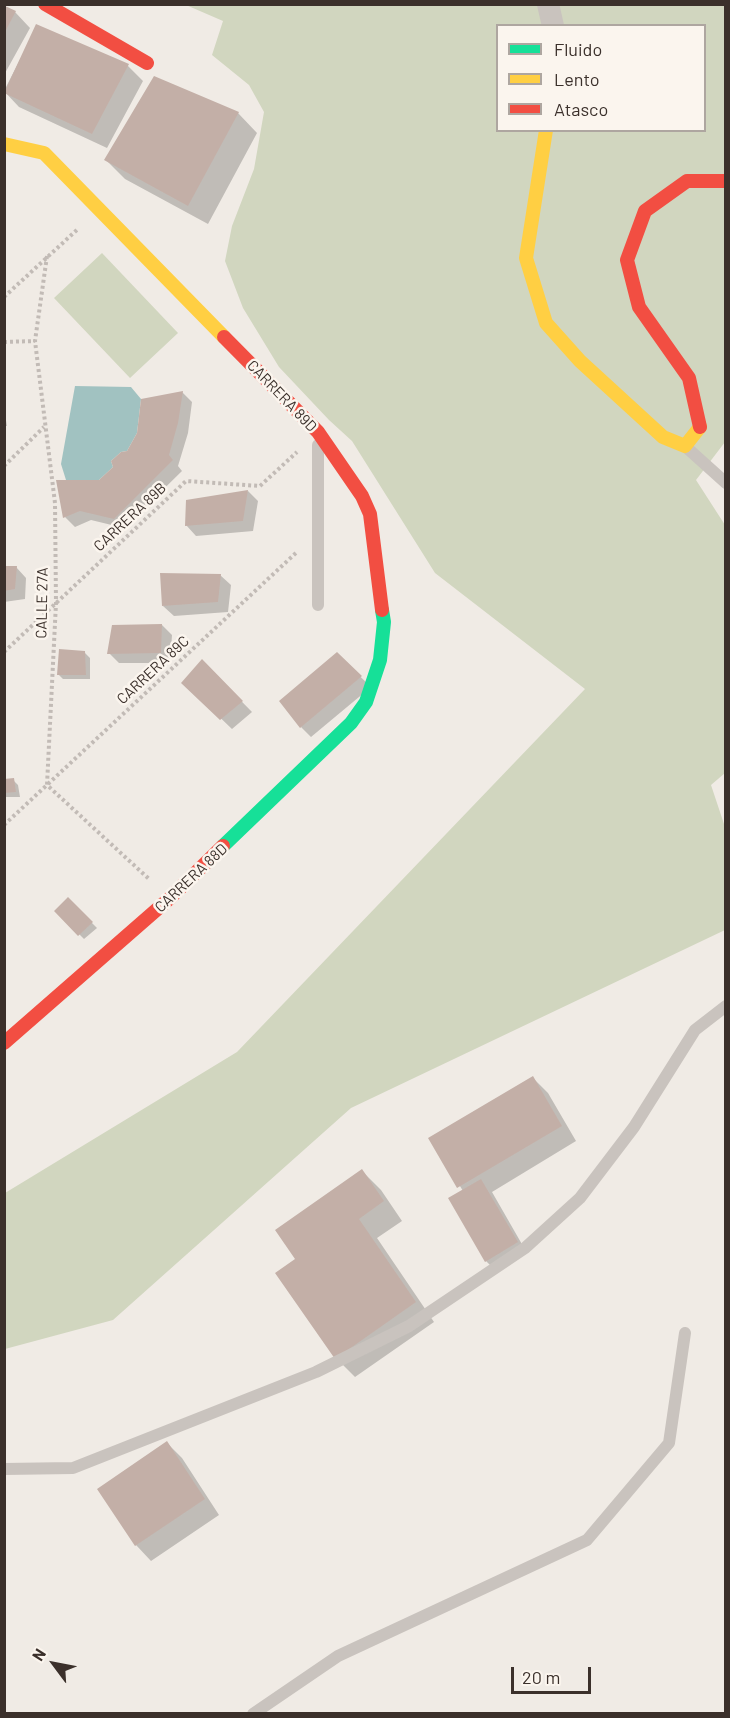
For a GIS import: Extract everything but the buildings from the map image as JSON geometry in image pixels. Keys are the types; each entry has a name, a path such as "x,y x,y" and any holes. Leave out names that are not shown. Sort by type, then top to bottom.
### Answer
{"street":[{"path":"45,4 147,63"},
{"path":"548,4 553,24"},
{"path":"546,132 526,258 546,323 580,361 636,415 663,437 685,446 700,427 689,378 639,307 627,260 645,211 687,181 726,181"},
{"name":"CARRERA 89D","path":"4,144 44,153 318,432 362,496 370,514 384,622 380,660 366,702"},
{"name":"CARRERA 88D","path":"4,1043 170,898 351,723 366,702"}],"lane":[{"path":"318,432 318,606"},
{"path":"685,446 726,483"},
{"path":"4,1468 73,1468 316,1372 409,1326 525,1248 580,1198 634,1127 695,1030 726,1006"},
{"path":"253,1713 338,1656 586,1540 669,1443 685,1333"}],"path":[{"path":"4,297 99,210"},
{"name":"CALLE 27A","path":"47,256 35,341 55,503 56,603 47,785"},
{"path":"4,342 35,341"},
{"path":"4,466 44,427"},
{"name":"CARRERA 89B","path":"4,652 186,482 260,486 318,432"},
{"name":"CARRERA 89C","path":"4,825 318,533"},
{"path":"47,785 170,898"}],"green space":[{"path":"186,5 725,5 725,442 696,480 725,525 725,773 711,785 725,827 725,930 351,1108 113,1320 5,1349 5,1193 237,1052 585,689 435,573 352,441 279,367 243,308 225,261 232,226 254,169 264,112 249,85 212,55 223,21"},
{"path":"102,253 178,333 130,378 54,298"}],"water":[{"path":"75,386 131,387 141,399 137,433 127,451 121,452 111,461 113,467 99,480 66,480 61,464"}],"traffic: fast":[{"path":"223,846 351,723 366,702 380,660 384,622 382,610"}],"traffic: slow":[{"path":"546,132 526,258 546,323 580,361 663,437 685,446 700,427"},
{"path":"4,144 44,153 224,337"}],"traffic: jam":[{"path":"45,4 147,63"},
{"path":"700,427 689,378 639,307 627,260 645,211 687,181 726,181"},
{"path":"224,337 318,432 362,496 370,514 382,610"},
{"path":"4,1043 170,898 223,846"}]}
